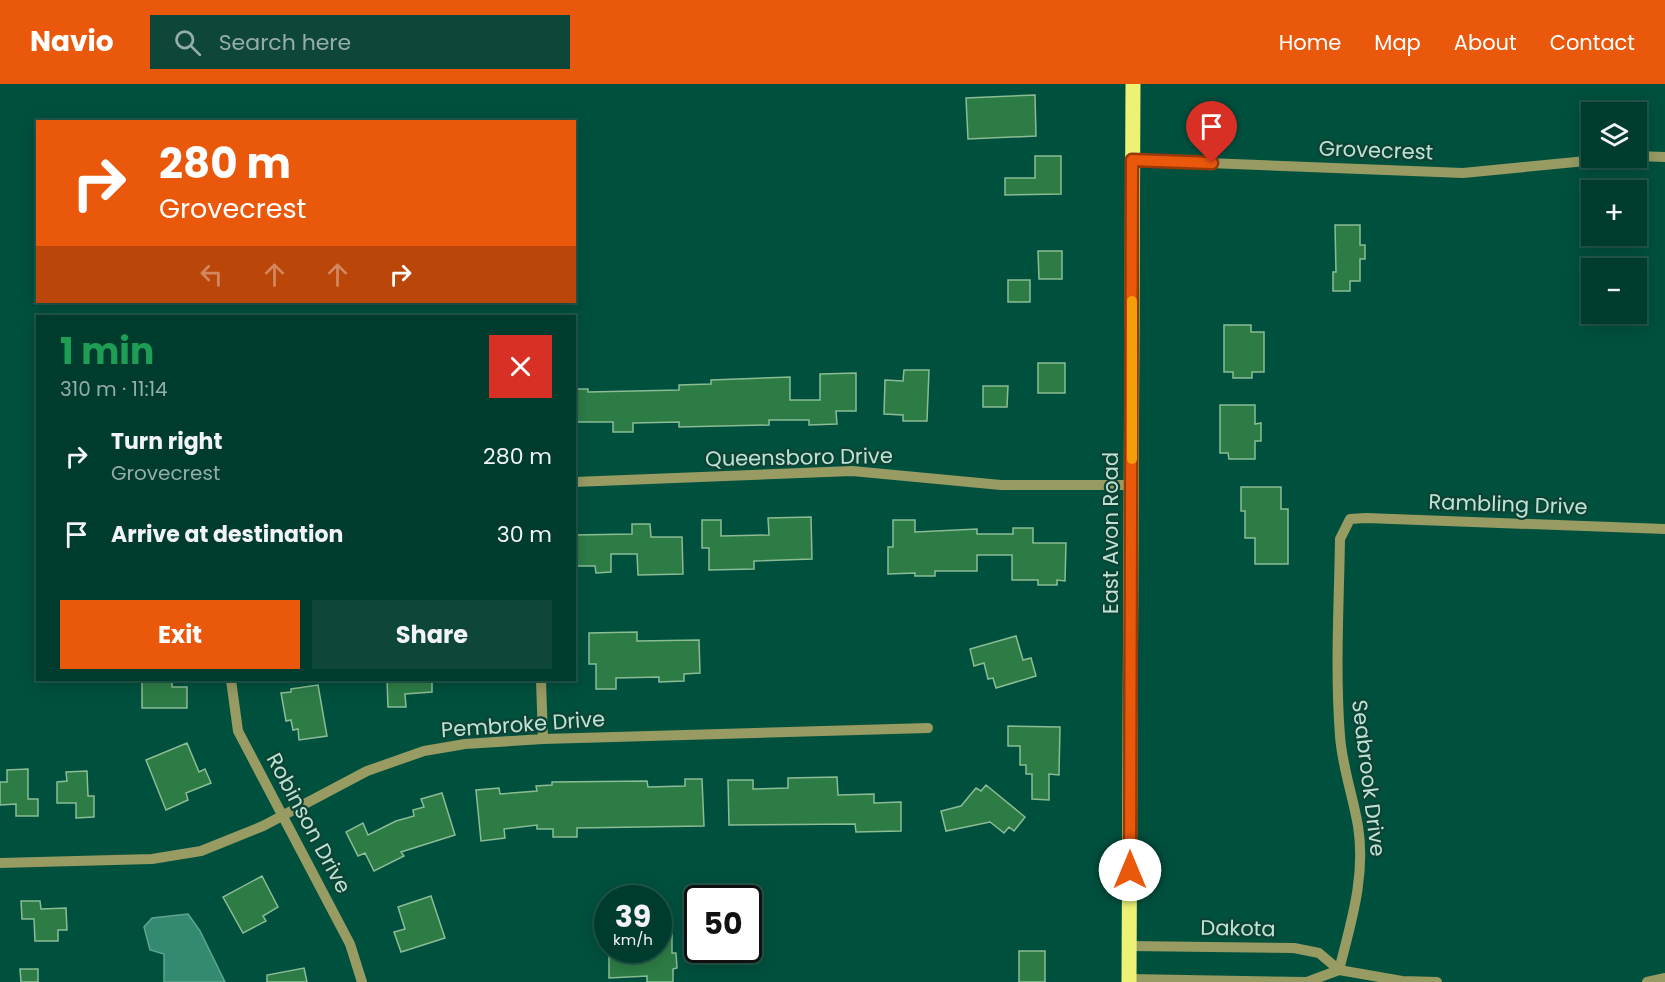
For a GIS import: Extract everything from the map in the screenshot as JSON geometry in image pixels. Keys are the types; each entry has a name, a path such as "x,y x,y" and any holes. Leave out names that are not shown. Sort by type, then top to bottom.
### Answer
{"main road":[{"name":"East Avon Road","path":"1129,980 1133,84"}],"street":[{"path":"1647,156 1665,157"},
{"name":"Grovecrest","path":"1132,160 1463,172 1581,161"},
{"name":"Queensboro Drive","path":"576,482 852,471 1001,485 1131,485"},
{"name":"Rambling Drive","path":"1350,519 1665,529"},
{"name":"Seabrook Drive","path":"1339,970 1357,899 1361,864 1358,827 1340,740 1338,704 1340,539 1350,519"},
{"name":"Robinson Drive","path":"231,681 238,731 350,944 362,982"},
{"path":"541,681 543,740"},
{"name":"Pembroke Drive","path":"0,863 152,859 201,850 263,826 367,771 424,751 465,744 927,728"},
{"name":"Dakota","path":"1129,946 1294,948 1319,953 1339,970 1402,981 1437,982"},
{"path":"1129,980 1307,982 1339,970"},
{"path":"1647,982 1665,978"}],"shaded area":[{"path":"188,914 200,931 225,982 164,982 164,954 150,950 144,927 152,918"}],"building":[{"path":"1035,95 1036,136 968,139 966,98"},
{"path":"1035,156 1061,156 1061,194 1005,195 1005,178 1035,178"},
{"path":"1335,225 1360,225 1360,245 1365,245 1365,259 1360,259 1360,281 1350,281 1350,291 1333,291 1333,272 1336,272"},
{"path":"1038,251 1062,251 1062,279 1039,279"},
{"path":"1008,280 1030,280 1030,302 1008,302"},
{"path":"1224,325 1251,325 1251,332 1264,332 1264,372 1252,372 1252,378 1233,378 1233,372 1224,372"},
{"path":"1038,363 1065,363 1065,393 1038,393"},
{"path":"904,370 929,370 927,421 903,421 903,415 884,414 885,380 903,381"},
{"path":"856,373 856,411 836,411 837,424 809,425 809,420 769,420 769,425 679,427 679,422 633,423 633,432 613,432 613,422 576,422 576,389 588,389 588,392 679,390 679,385 711,384 711,380 790,377 790,400 820,400 820,374"},
{"path":"983,386 1008,386 1007,407 983,407"},
{"path":"1220,405 1255,405 1255,424 1261,423 1261,441 1255,441 1255,459 1229,459 1228,453 1220,453"},
{"path":"1241,487 1281,487 1281,509 1288,509 1288,564 1255,564 1255,538 1245,538 1245,511 1241,511"},
{"path":"811,517 812,559 754,561 754,569 709,570 709,548 702,548 702,520 721,520 721,536 769,535 768,518"},
{"path":"893,520 915,520 915,532 977,529 977,534 1013,534 1013,528 1033,528 1033,543 1066,543 1065,581 1057,580 1057,585 1038,585 1038,580 1012,580 1012,555 977,555 977,571 935,571 935,576 915,576 915,573 888,574 888,547 893,547"},
{"path":"632,524 650,524 651,537 682,537 683,574 638,575 637,554 611,554 611,572 596,573 595,566 576,566 576,535 632,534"},
{"path":"637,632 637,641 699,640 700,673 684,674 684,681 659,682 659,677 616,678 616,689 596,689 596,664 589,664 589,633"},
{"path":"1016,636 1023,660 1031,658 1036,676 996,688 993,678 988,679 984,663 974,666 970,649"},
{"path":"142,681 172,681 172,687 187,687 187,708 142,708"},
{"path":"387,681 432,681 432,692 405,694 406,707 388,707"},
{"path":"318,685 327,736 299,740 298,729 293,730 291,720 286,721 281,693"},
{"path":"1008,726 1060,727 1059,775 1049,774 1049,800 1032,799 1032,774 1026,774 1026,765 1020,765 1020,746 1008,746"},
{"path":"187,743 199,772 205,769 211,783 186,793 188,800 166,810 146,760"},
{"path":"28,769 28,799 38,799 38,816 16,816 16,804 0,805 0,782 7,782 7,770"},
{"path":"87,771 88,796 94,796 94,817 76,818 76,803 57,803 57,782 67,781 66,772"},
{"path":"837,777 838,795 874,794 874,803 901,802 901,831 856,832 855,824 729,825 728,780 753,780 753,789 788,788 788,778"},
{"path":"685,779 702,779 704,826 577,828 577,837 553,837 553,829 537,829 537,825 504,829 505,838 481,841 476,790 499,788 500,794 537,791 536,786 552,785 552,782 647,781 648,787 685,786"},
{"path":"986,785 1025,817 1014,831 1009,827 1004,833 990,822 946,831 941,811 961,806 976,788 981,791"},
{"path":"442,793 455,835 401,852 404,856 374,871 365,853 358,856 346,832 363,823 368,835 396,821 414,816 413,810 424,807 421,799"},
{"path":"262,876 278,907 263,916 266,921 243,933 223,897"},
{"path":"431,896 445,938 401,952 394,932 405,929 398,907"},
{"path":"21,901 40,901 41,909 66,908 67,930 58,930 58,941 35,941 34,919 22,919"},
{"path":"1019,951 1045,951 1045,982 1019,982"},
{"path":"672,953 676,953 677,968 673,969 673,982 647,982 647,976 609,978 609,963 672,963"},
{"path":"304,968 307,982 267,982 267,975"},
{"path":"20,969 38,969 38,982 21,982"}],"slow traffic":[{"path":"1132,301 1132,459"}],"route":[{"path":"1130,870 1132,160 1212,163"}]}
